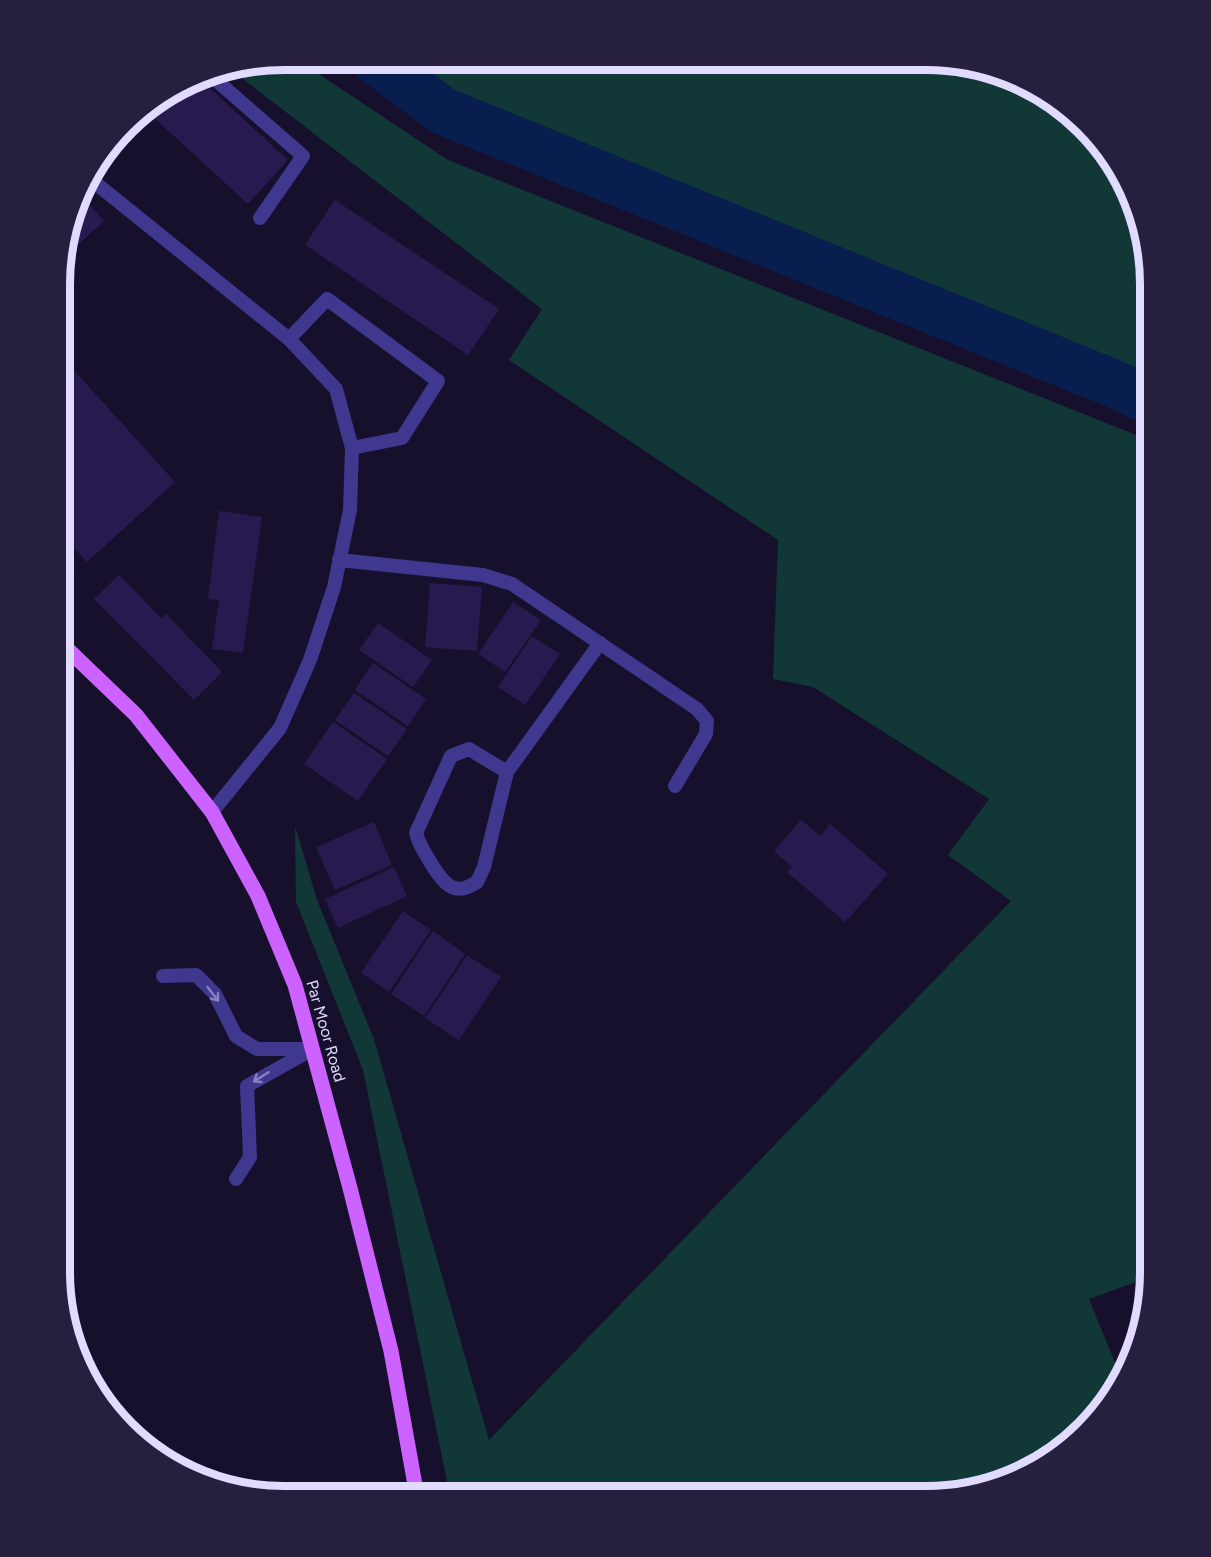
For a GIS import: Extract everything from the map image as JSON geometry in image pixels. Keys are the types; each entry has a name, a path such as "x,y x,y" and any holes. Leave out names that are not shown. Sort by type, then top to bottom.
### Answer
{"main road":[{"name":"Par Moor Road","path":"70,652 136,715 212,812 258,896 295,985 391,1351 415,1486"}],"lane":[{"path":"218,82 303,156 260,218"},
{"path":"96,184 289,339 336,388 352,448 350,510 334,587 310,660 280,728 212,812"},
{"path":"289,339 327,299 438,381 402,438 352,448"},
{"path":"339,560 483,575 512,584 600,643 697,709 707,721 706,734 675,786"},
{"path":"507,772 469,749 451,756 416,833 419,844 448,886 458,889 477,882 484,867 507,772 600,643"},
{"path":"163,976 196,975 215,994 236,1036 257,1049 312,1049"},
{"path":"236,1179 250,1157 247,1086 312,1049"}],"green space":[{"path":"927,70 954,72 1008,87 1034,99 1078,133 1096,154 1118,190 1129,216 1139,257 1141,370 452,92 419,71"},
{"path":"271,71 317,71 448,160 1141,437 1140,1280 1089,1299 1117,1368 1096,1403 1078,1424 1057,1442 1034,1458 1008,1470 982,1479 940,1486 448,1486 363,1070 296,902 295,826 317,900 374,1039 489,1440 1011,901 948,855 989,799 813,687 773,679 778,540 509,360 542,309 239,76"}],"building":[{"path":"207,85 288,160 248,204 153,117 177,99"},
{"path":"335,200 499,309 468,355 305,245"},
{"path":"87,202 104,221 74,248"},
{"path":"70,366 175,482 87,562 70,544"},
{"path":"219,511 262,517 243,653 212,649 219,600 208,599"},
{"path":"119,575 161,618 166,614 222,672 194,700 94,599"},
{"path":"430,583 482,587 477,651 425,647"},
{"path":"513,602 541,620 505,672 478,654"},
{"path":"378,623 432,660 413,687 359,650"},
{"path":"532,636 560,654 525,705 498,687"},
{"path":"373,663 426,699 408,726 355,690"},
{"path":"354,693 407,729 388,756 335,720"},
{"path":"333,722 387,759 358,801 304,764"},
{"path":"801,820 820,836 830,824 888,874 845,922 787,872 792,867 774,851"},
{"path":"374,822 392,865 335,890 316,847"},
{"path":"394,867 407,896 338,928 325,899"},
{"path":"403,911 431,930 389,992 361,973"},
{"path":"433,931 465,954 424,1016 391,994"},
{"path":"467,955 501,977 459,1040 425,1018"}],"waterway":[{"path":"389,71 443,111 1141,396"}]}
